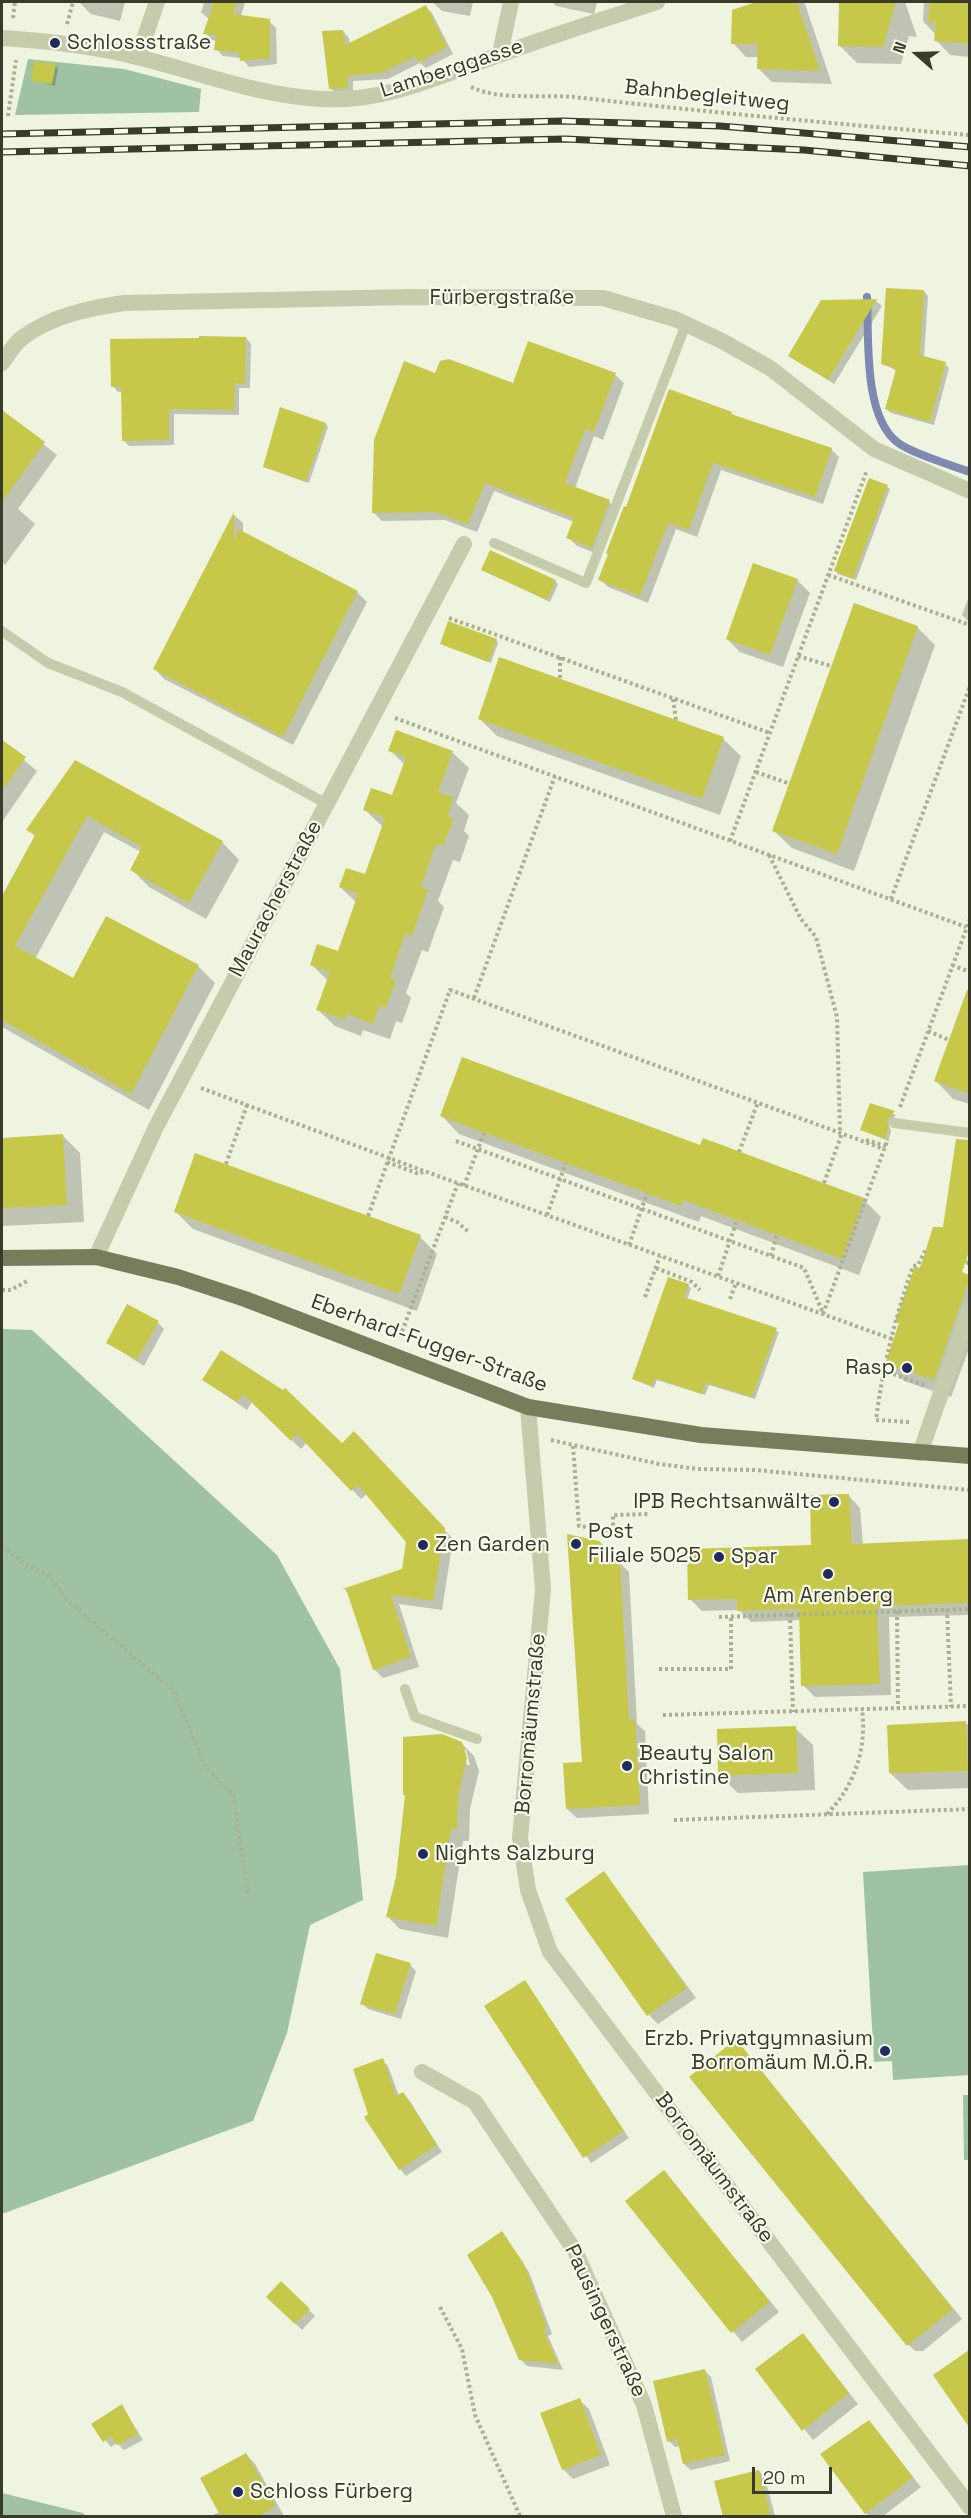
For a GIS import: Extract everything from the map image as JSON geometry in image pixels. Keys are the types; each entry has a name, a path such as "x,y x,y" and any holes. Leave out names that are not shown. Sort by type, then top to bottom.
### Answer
{"main road":[{"name":"Eberhard-Fugger-Straße","path":"2,1258 96,1257 201,1284 528,1407 701,1435 969,1456"}],"street":[{"path":"138,57 156,2"},
{"path":"500,54 511,2"},
{"name":"Lamberggasse","path":"11,34 138,57 262,91 324,99 364,98 446,76 500,54 657,2"},
{"name":"Fürbergstraße","path":"2,363 21,338 53,321 98,307 124,303 409,297 603,298 686,324 770,368 874,449 969,491"},
{"name":"Mauracherstraße","path":"96,1257 156,1127 464,544"},
{"path":"920,1453 969,1310"},
{"name":"Borromäumstraße","path":"528,1407 543,1589 520,1838 528,1890 550,1952 969,2507"},
{"name":"Pausingerstraße","path":"422,2072 474,2102 575,2251 644,2405 674,2517"}],"lane":[{"path":"494,543 586,583 686,324"},
{"path":"2,631 48,663 122,693 327,804"},
{"path":"894,1123 969,1132"},
{"path":"405,1689 415,1717 477,1739"}],"path":[{"path":"8,116 11,34 15,2"},
{"name":"Bahnbegleitweg","path":"446,76 484,94 551,95 776,119 969,135"},
{"path":"730,841 874,449"},
{"path":"828,575 969,625"},
{"path":"429,611 770,733"},
{"path":"798,656 831,666"},
{"path":"560,657 561,679"},
{"path":"891,899 969,686"},
{"path":"673,699 676,720"},
{"path":"376,710 966,927"},
{"path":"756,772 790,783"},
{"path":"474,998 555,776"},
{"path":"768,855 801,919 816,937 837,1017 840,1132 824,1183"},
{"path":"823,1314 969,919"},
{"path":"952,965 969,972"},
{"path":"368,1216 450,990 885,1147"},
{"path":"928,1031 949,1040"},
{"path":"181,1080 388,1160 892,1339"},
{"path":"740,1152 758,1102"},
{"path":"226,1164 247,1105"},
{"path":"464,1186 484,1132"},
{"path":"456,1141 804,1268 823,1314"},
{"path":"547,1215 566,1163"},
{"path":"393,1357 458,1183"},
{"path":"629,1245 647,1193"},
{"path":"445,1217 457,1222 470,1233"},
{"path":"718,1276 737,1220"},
{"path":"771,1256 777,1234"},
{"path":"876,1420 882,1370 892,1339 893,1324 913,1266 918,1265 926,1249"},
{"path":"645,1297 660,1256"},
{"path":"656,1268 692,1282 700,1290"},
{"path":"730,1299 736,1283"},
{"path":"882,1370 934,1389"},
{"path":"550,1440 658,1464 698,1469 755,1470 969,1490"},
{"path":"573,1446 579,1526 613,1531 613,1515 650,1514"},
{"path":"2,1546 24,1564 50,1576 68,1601 174,1691 205,1766 233,1796 248,1895"},
{"path":"947,1609 951,1707"},
{"path":"719,1617 969,1609"},
{"path":"897,1611 898,1708"},
{"path":"790,1614 793,1712"},
{"path":"659,1669 731,1669 731,1616"},
{"path":"663,1715 969,1706"},
{"path":"827,1814 838,1802 857,1768 865,1733 862,1709"},
{"path":"674,1820 969,1809"},
{"path":"440,2307 462,2349 475,2415 520,2517"}],"green space":[{"path":"28,59 124,69 201,89 199,112 15,115"},
{"path":"2,1329 32,1330 277,1555 340,1669 363,1900 310,1925 287,2033 253,2121 2,2214"},
{"path":"969,1865 969,2075 893,2080 892,2061 874,2062 863,1872"},
{"path":"963,2095 969,2095 969,2160 964,2160"},
{"path":"2,2493 83,2513 86,2516 2,2516"}],"building":[{"path":"214,2 237,2 233,14 270,19 270,58 240,61 239,53 214,50 216,35 203,34"},
{"path":"756,2 797,2 820,71 757,69 758,44 731,44 732,10"},
{"path":"839,2 896,2 883,47 838,46"},
{"path":"930,2 969,2 969,44 934,41 936,23 928,23"},
{"path":"426,5 447,47 418,63 416,56 381,73 347,76 348,88 329,89 322,31 343,30 345,45"},
{"path":"34,61 56,64 52,84 31,81"},
{"path":"886,288 924,290 920,355 946,362 930,422 885,409 896,369 881,364"},
{"path":"877,299 828,380 788,356 821,300"},
{"path":"199,336 246,337 245,384 235,383 234,410 169,409 169,440 122,441 121,387 111,387 110,339 199,338"},
{"path":"528,341 616,373 594,432 585,429 565,483 610,500 592,548 566,538 574,518 485,483 468,524 435,512 372,513 374,440 404,361 435,373 440,361 449,359 513,383"},
{"path":"669,389 732,412 731,414 832,448 815,497 713,463 689,530 668,523 640,596 598,580 608,554 606,553 624,506 626,507"},
{"path":"280,407 326,423 306,482 263,467"},
{"path":"2,410 45,442 2,502"},
{"path":"869,478 888,485 853,579 834,571"},
{"path":"234,512 234,542 238,529 358,591 283,737 153,669"},
{"path":"490,550 556,580 547,600 481,570"},
{"path":"753,563 798,579 770,655 726,639"},
{"path":"854,603 918,626 837,854 772,831"},
{"path":"448,621 497,639 488,662 440,644"},
{"path":"499,657 724,737 702,799 478,719"},
{"path":"396,730 453,751 438,792 454,798 447,816 454,818 443,846 436,844 421,887 428,890 412,936 405,934 390,978 396,980 386,1008 379,1006 373,1024 347,1014 345,1020 316,1010 330,972 310,965 317,944 338,951 358,894 339,887 346,868 365,874 385,818 363,810 371,788 392,795 406,757 388,751"},
{"path":"2,740 26,757 2,791"},
{"path":"75,760 223,841 189,903 130,870 142,847 87,816 15,946 73,978 106,916 199,965 131,1094 2,1020 2,896 35,835 26,830"},
{"path":"967,990 969,990 969,1094 934,1081"},
{"path":"462,1057 700,1145 703,1138 864,1198 842,1259 683,1200 681,1206 440,1116"},
{"path":"870,1103 895,1111 887,1121 889,1128 885,1139 860,1130"},
{"path":"63,1134 67,1205 2,1208 2,1138"},
{"path":"956,1139 969,1140 969,1252 962,1272 969,1275 969,1281 934,1380 885,1364 899,1323 895,1321 915,1266 920,1268 933,1227 943,1227"},
{"path":"195,1153 421,1235 399,1294 174,1212"},
{"path":"668,1277 689,1284 684,1297 777,1328 752,1397 706,1383 702,1394 655,1378 652,1386 632,1379"},
{"path":"127,1304 159,1321 137,1360 106,1343"},
{"path":"221,1350 283,1390 285,1388 342,1443 354,1431 445,1528 433,1601 391,1595 411,1657 373,1670 346,1589 342,1589 402,1569 406,1542 358,1485 351,1491 297,1434 291,1441 243,1394 237,1402 202,1380"},
{"name":"Am Arenberg","path":"849,1494 852,1544 969,1539 969,1603 877,1606 880,1684 801,1686 799,1609 737,1611 737,1599 688,1600 687,1549 811,1545 810,1495"},
{"path":"567,1534 599,1541 620,1561 629,1720 635,1720 640,1805 566,1809 563,1763 582,1762"},
{"path":"966,1721 968,1771 889,1773 887,1725"},
{"path":"796,1726 798,1773 718,1776 717,1729"},
{"name":"Nights Salzburg","path":"442,1734 462,1742 467,1758 458,1796 457,1829 451,1829 436,1926 386,1917 396,1877 405,1795 403,1795 403,1737"},
{"path":"604,1871 687,1988 647,2016 565,1899"},
{"path":"376,1953 411,1963 395,2014 360,2004"},
{"path":"525,1980 624,2131 583,2158 484,2006"},
{"path":"736,2039 953,2309 907,2346 689,2077"},
{"path":"383,2058 396,2096 403,2092 437,2145 399,2170 364,2117 368,2114 353,2069"},
{"path":"664,2170 770,2302 731,2333 625,2201"},
{"path":"502,2231 524,2264 547,2328 543,2329 558,2364 519,2360 492,2297 467,2255"},
{"path":"281,2281 310,2309 295,2324 266,2297"},
{"path":"803,2333 849,2393 802,2431 755,2369"},
{"path":"969,2350 969,2427 933,2375"},
{"path":"705,2369 725,2455 683,2464 677,2439 667,2442 653,2381"},
{"path":"580,2398 601,2455 562,2470 540,2413"},
{"path":"122,2404 138,2434 117,2445 111,2436 103,2442 91,2424"},
{"path":"869,2420 913,2477 865,2514 820,2454"},
{"name":"Schloss Fürberg","path":"246,2453 276,2506 257,2517 221,2517 200,2478"},
{"path":"759,2470 771,2517 723,2517 714,2481"}],"waterway":[{"path":"867,297 870,374 878,414 886,430 903,446 970,472"}],"railway":[{"path":"2,134 563,121 720,126 970,147"},
{"path":"2,152 565,139 804,150 970,166"}],"place":[{"name":"Schlossstraße","path":"55,43"},
{"name":"Rasp","path":"907,1368"},
{"name":"IPB Rechtsanwälte","path":"834,1502"},
{"name":"Post Filiale 5025","path":"576,1544"},
{"name":"Zen Garden","path":"423,1545"},
{"name":"Spar","path":"719,1557"},
{"name":"Am Arenberg","path":"828,1574"},
{"name":"Beauty Salon Christine","path":"627,1766"},
{"name":"Nights Salzburg","path":"423,1854"},
{"name":"Erzb. Privatgymnasium Borromäum M.Ö.R.","path":"885,2051"},
{"name":"Schloss Fürberg","path":"238,2492"}]}
